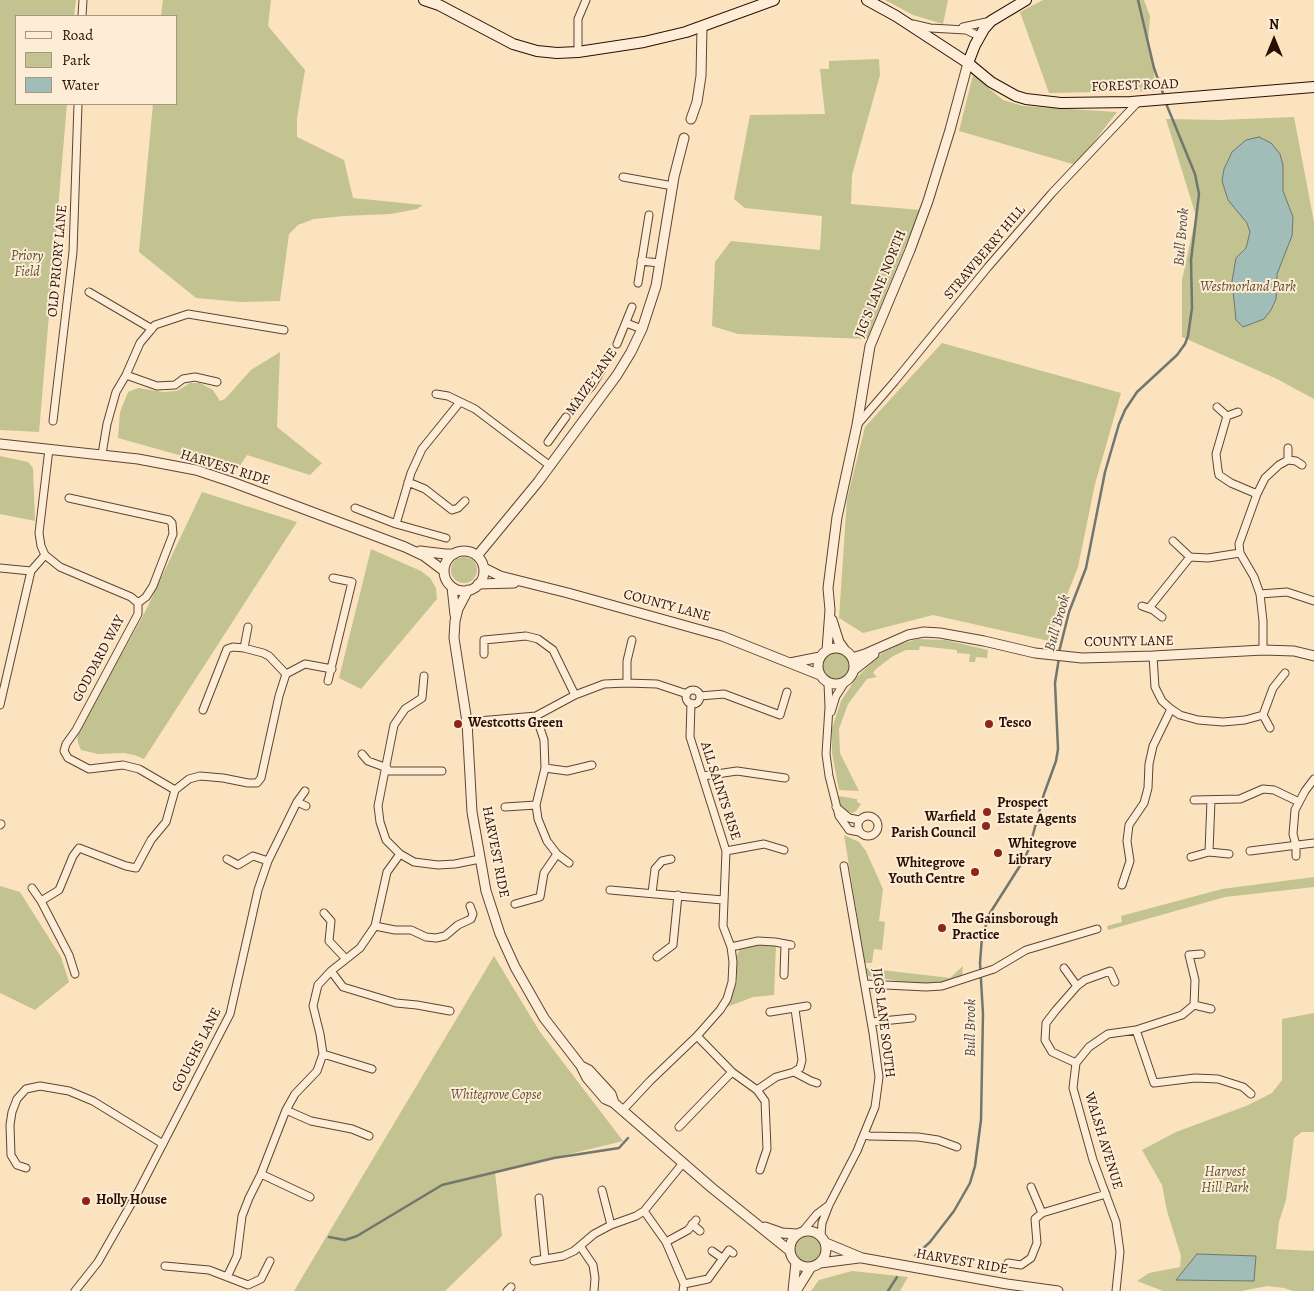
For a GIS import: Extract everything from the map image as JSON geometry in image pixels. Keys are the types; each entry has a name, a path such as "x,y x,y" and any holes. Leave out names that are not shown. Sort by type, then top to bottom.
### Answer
{"main road":[{"path":"424,0 439,5 513,44 557,53 578,52 644,42 702,27 774,0"},
{"name":"FOREST ROAD","path":"866,0 903,20 968,63 991,82 1011,93 1026,98 1062,103 1138,102 1314,87"},
{"path":"968,63 979,36 991,21 1026,0"}],"street":[{"path":"82,15 83,0"},
{"path":"578,52 578,18 586,0"},
{"path":"903,20 930,28 971,31 979,36"},
{"path":"955,29 991,21"},
{"path":"692,119 701,76 702,27"},
{"name":"JIG'S LANE NORTH","path":"844,649 835,630 830,610 828,588 837,517 857,425 870,346 928,201 968,63"},
{"name":"STRAWBERRY HILL","path":"857,425 1052,193 1138,102"},
{"name":"OLD PRIORY LANE","path":"53,421 73,252 78,105"},
{"name":"MAIZE LANE","path":"477,556 602,395 617,374 642,329 656,286 672,186 684,138"},
{"path":"623,177 672,186"},
{"path":"638,284 648,215"},
{"path":"641,261 660,263"},
{"path":"89,292 152,329"},
{"path":"617,344 632,307"},
{"path":"102,454 107,424 116,392 140,344 155,325 188,314 284,330"},
{"path":"626,323 642,329"},
{"path":"575,402 591,387 601,371"},
{"path":"126,374 157,386 174,385 183,379 195,377 217,382"},
{"path":"591,387 602,395"},
{"path":"436,394 448,396 475,410 549,465"},
{"path":"396,524 408,482 422,449 460,402"},
{"path":"1217,407 1227,416"},
{"path":"1227,416 1238,412"},
{"path":"1227,416 1216,454 1218,470 1220,475 1231,483 1257,494"},
{"path":"548,442 566,417"},
{"path":"559,428 571,437"},
{"name":"HARVEST RIDE","path":"0,444 102,454 196,470 405,547 424,556 444,571"},
{"path":"1288,448 1288,460"},
{"path":"0,704 31,571 45,555 39,533 49,449"},
{"path":"1263,650 1263,621 1260,594 1254,576 1240,553 1242,533 1265,478 1279,465 1288,460 1296,461 1302,465"},
{"path":"408,482 425,489 452,510 458,508 465,500"},
{"path":"68,498 169,520 172,523 173,534 153,586 146,597 138,602"},
{"path":"355,508 396,524 446,538"},
{"path":"1173,541 1190,557 1208,558 1240,553"},
{"name":"HARVEST RIDE","path":"405,547 426,552 454,554"},
{"path":"467,551 477,556 484,568 483,577 478,584 468,590 459,590 452,587 447,581 444,571 448,559 454,554 467,551"},
{"name":"GODDARD WAY","path":"45,555 52,563 131,597 138,602 138,614 76,730 66,744 64,751 68,758 89,769 123,765 139,769 175,790"},
{"path":"1162,617 1146,607 1170,582 1190,557"},
{"path":"0,568 31,571"},
{"name":"COUNTY LANE","path":"484,568 500,576 722,636 820,675"},
{"path":"328,681 352,582 333,578"},
{"name":"COUNTY LANE","path":"478,584 513,583 534,585"},
{"name":"HARVEST RIDE","path":"452,587 455,620 454,647 463,688 467,722 472,812 485,887 500,934 515,966 544,1018 581,1066 589,1070 611,1094 614,1103 683,1163 790,1251"},
{"name":"HARVEST RIDE","path":"455,620 458,609 468,590"},
{"path":"1260,594 1287,592 1314,601"},
{"name":"JIG'S LANE NORTH","path":"827,650 830,610"},
{"path":"244,648 248,627"},
{"name":"COUNTY LANE","path":"852,658 908,635 924,632 940,633 1047,655 1088,658 1263,650 1294,651 1314,656"},
{"path":"484,654 484,640 526,636 538,639 553,650 575,695"},
{"path":"627,683 627,661 632,640"},
{"name":"COUNTY LANE","path":"854,670 888,644"},
{"path":"203,710 227,649 233,647 262,652 269,656 286,674"},
{"path":"828,719 836,696 854,670 852,658 844,649 827,650 820,657 817,667 820,675 828,683 839,684 845,682"},
{"path":"1153,656 1154,687 1162,701 1180,715 1198,720 1223,722 1245,720 1263,715"},
{"path":"790,663 820,657"},
{"path":"41,901 59,890 73,856 79,848 136,868 152,840 166,822 175,790 189,779 200,776 257,783 261,778 279,696 286,674 305,664 332,668"},
{"path":"1270,728 1263,715 1273,688 1285,673"},
{"path":"424,676 422,698 405,709 394,725 387,769 378,806 380,822 386,840 400,854 414,862 432,865 455,864 480,858"},
{"path":"828,683 826,754 829,776 839,816 849,830 864,835 872,835 878,829 878,825 876,820 870,816 864,816 857,824 859,832"},
{"path":"467,722 536,716 575,695 604,684 657,684 687,694"},
{"path":"687,694 693,690 698,692 700,696"},
{"path":"700,696 724,694 780,715 787,692"},
{"path":"687,694 687,699 692,703 698,702 700,696"},
{"name":"ALL SAINTS RISE","path":"622,1111 697,1036 720,1010 727,999 732,982 733,962 731,947 723,926 726,851 690,737 692,703"},
{"path":"1122,885 1130,861 1127,841 1129,826 1144,803 1148,788 1149,764 1153,746 1171,709"},
{"path":"536,716 544,740 545,768 536,805 538,819 547,841 557,854 568,863"},
{"path":"362,754 368,761 387,769 442,771"},
{"path":"545,768 566,771 592,765"},
{"path":"703,776 737,772 786,778"},
{"path":"1296,856 1293,818 1298,802 1314,780"},
{"path":"1194,800 1240,798 1263,789 1274,790 1298,802"},
{"name":"GOUGHS LANE","path":"75,1291 98,1262 230,1014 258,890 268,861 297,802 305,791"},
{"path":"1209,852 1211,800"},
{"path":"297,802 306,806"},
{"path":"505,807 536,805"},
{"path":"836,807 849,818 859,820"},
{"path":"1250,851 1314,843"},
{"path":"726,851 764,844 784,850"},
{"path":"1191,857 1209,852 1229,854"},
{"path":"227,1277 237,1256 242,1216 248,1198 261,1174 286,1110 295,1094 317,1071 323,1054 313,1006 318,985 331,971 360,948 375,926 387,872 400,854"},
{"path":"515,904 540,897 544,873 557,854"},
{"path":"226,860 238,865 253,856 268,861"},
{"path":"652,893 655,869 662,861 671,859"},
{"name":"JIGS LANE SOUTH","path":"820,1235 822,1223 829,1205 865,1134 875,1107 879,1077 872,1022 844,866"},
{"path":"32,888 41,901 69,955 75,974"},
{"path":"610,890 723,900"},
{"path":"657,957 673,944 678,895"},
{"path":"375,926 394,930 411,930 426,937 436,938 445,936 458,925 471,920 473,914 470,906"},
{"path":"324,913 331,921 329,941 346,959"},
{"path":"865,984 942,986 994,969 1026,950 1097,929"},
{"path":"731,947 758,941 788,945 784,975"},
{"path":"1194,1005 1194,980 1189,955 1201,954"},
{"path":"1064,968 1077,986"},
{"path":"331,971 344,987 396,1003 417,1004 450,1011"},
{"path":"1115,982 1110,971 1085,980 1077,986 1046,1023 1045,1040 1052,1052 1076,1063 1089,1047 1108,1034 1136,1030 1182,1015 1194,1005"},
{"path":"1194,1005 1211,1009"},
{"path":"770,1012 808,1006"},
{"path":"757,1090 776,1077 794,1072 800,1068 802,1060 794,1009"},
{"path":"872,1022 912,1018"},
{"path":"1136,1030 1154,1083 1195,1078 1218,1079 1243,1087 1251,1094"},
{"path":"697,1036 732,1072 757,1090 765,1101 767,1149 760,1170"},
{"path":"323,1054 372,1069"},
{"name":"WALSH AVENUE","path":"1076,1063 1073,1088 1093,1160 1116,1222 1120,1252 1116,1291"},
{"path":"679,1127 732,1072"},
{"path":"794,1072 817,1083"},
{"path":"26,1168 17,1165 11,1155 10,1125 12,1112 17,1099 26,1089 40,1086 69,1091 93,1101 162,1144"},
{"path":"286,1110 312,1121 352,1129 369,1136"},
{"path":"865,1134 869,1136 918,1137 938,1140 957,1147"},
{"path":"534,1261 563,1256 580,1246 594,1234 611,1225 636,1216 644,1210 683,1163"},
{"path":"261,1174 310,1197"},
{"path":"1031,1187 1042,1213"},
{"path":"602,1190 611,1225"},
{"path":"1008,1263 1022,1266 1031,1258 1036,1244 1035,1219 1042,1213 1106,1194"},
{"path":"539,1198 545,1259"},
{"name":"JIGS LANE SOUTH","path":"800,1233 817,1214 829,1205"},
{"path":"644,1210 666,1242 683,1288 708,1279 729,1250 733,1253"},
{"path":"666,1242 688,1230 694,1222 700,1231"},
{"name":"HARVEST RIDE","path":"758,1224 782,1233 800,1233"},
{"path":"809,1230 820,1235 826,1243 826,1254 820,1263 810,1267 796,1262 790,1251 793,1239 800,1233 809,1230"},
{"name":"HARVEST RIDE","path":"826,1243 862,1258 1007,1288 1058,1291"},
{"path":"580,1246 593,1265 594,1291"},
{"path":"712,1251 722,1258"},
{"name":"HARVEST RIDE","path":"820,1263 862,1258"},
{"path":"165,1266 209,1270 249,1288 261,1279 270,1260"},
{"path":"795,1291 796,1262"},
{"path":"795,1291 810,1267"}],"green space":[{"name":"Priory Field","path":"0,0 76,0 74,15 15,15 15,105 67,105 39,432 0,430"},
{"path":"163,0 271,0 268,26 305,70 297,118 297,137 344,160 353,198 423,205 417,209 391,214 314,219 298,225 289,234 280,301 240,302 196,298 139,252 153,105 178,105 178,15 161,15"},
{"path":"885,0 948,0 943,24 913,15"},
{"path":"1043,0 1144,0 1150,16 1148,45 1154,67 1155,91 1049,93 1020,12"},
{"path":"879,59 880,75 852,175 851,204 920,210 867,339 738,334 712,326 715,262 731,241 820,250 822,216 745,208 734,199 750,115 825,114 820,69 829,69 829,61"},
{"path":"973,75 1003,100 1023,106 1117,112 1076,165 959,131"},
{"name":"Westmorland Park","path":"1294,117 1314,222 1314,399 1277,379 1182,337 1182,280 1196,216 1166,119 1219,120"},
{"path":"942,343 1121,393 1095,484 1078,567 1049,641 933,615 863,633 839,618 847,499 865,427"},
{"path":"280,352 277,427 322,463 310,475 247,455 239,467 225,468 118,438 120,412 128,392 138,388 163,392 177,391 190,383 200,383 213,390 220,401 225,399 251,370"},
{"path":"0,456 28,462 33,468 35,521 0,514"},
{"path":"202,492 297,522 144,759 124,753 98,754 81,750 77,734 144,614"},
{"path":"371,549 421,571 430,578 436,588 437,599 361,689 339,678"},
{"path":"464,557 473,561 477,570 473,579 464,583 455,579 451,570 455,561"},
{"path":"918,639 945,640 988,650 987,658 976,657 975,662 969,662 970,654 957,653 957,650 920,646 919,650 906,650 893,656 876,669 873,673 877,677 867,679 848,704 839,729 840,753 859,791 839,790 832,753 832,728 841,701 856,678 882,653 901,644"},
{"path":"834,651 840,652 848,660 848,672 840,680 834,681 828,680 820,672 819,666 820,660 828,652"},
{"path":"838,796 857,799 857,802 861,804 852,813 840,807"},
{"path":"844,835 859,842 866,851 883,889 879,921 885,922 882,950 874,949 872,963 865,963"},
{"path":"1314,877 1314,887 1225,897 1108,930 1107,926 1122,922 1121,916 1222,889"},
{"path":"0,886 20,892 61,957 69,982 35,1010 0,993"},
{"path":"759,944 776,946 774,995 753,997 727,1007 737,982 737,955 740,949"},
{"name":"Whitegrove Copse","path":"494,956 540,1032 623,1141 495,1172 502,1236 445,1291 294,1291"},
{"path":"963,966 962,975 955,980 941,985 911,983 868,976 865,968 950,978"},
{"name":"Harvest Hill Park","path":"1314,1013 1314,1132 1302,1132 1294,1138 1286,1200 1279,1222 1276,1249 1314,1251 1314,1291 1293,1291 1267,1286 1242,1291 1163,1291 1137,1281 1149,1273 1180,1267 1181,1256 1167,1211 1162,1185 1142,1150 1176,1132 1246,1106 1272,1093 1282,1080 1282,1019"},
{"path":"808,1236 817,1240 821,1249 817,1258 808,1262 799,1258 795,1249 799,1240"},
{"path":"852,1271 908,1277 900,1291 811,1291 819,1280"}],"water":[{"path":"1259,137 1271,143 1280,154 1283,165 1283,191 1293,217 1292,236 1277,274 1276,299 1271,310 1264,319 1243,327 1236,320 1232,281 1236,258 1246,248 1250,232 1247,223 1228,200 1222,181 1224,169 1232,152 1246,140"},
{"path":"1197,1254 1256,1256 1254,1281 1176,1280"}],"waterway":[{"name":"Bull Brook","path":"1138,0 1154,68 1164,96"},
{"name":"Bull Brook","path":"1059,652 1069,612 1086,568 1105,472 1119,424 1125,410 1137,392 1177,355 1188,336 1192,308 1191,260 1199,194 1195,174 1165,101"},
{"name":"Bull Brook","path":"915,1256 930,1242 954,1211 970,1183 975,1166 981,1120 983,1014 980,963 982,937 990,913 1029,849 1044,794 1056,761 1058,749 1055,683 1059,658"},
{"path":"329,1237 345,1240 357,1236 442,1185 554,1158 619,1148 628,1138"},
{"name":"Bull Brook","path":"888,1291 897,1277"}],"place":[{"name":"Westcotts Green","path":"458,724"},
{"name":"Tesco","path":"989,724"},
{"name":"Prospect Estate Agents","path":"987,812"},
{"name":"Warfield Parish Council","path":"986,826"},
{"name":"Whitegrove Library","path":"998,853"},
{"name":"Whitegrove Youth Centre","path":"975,872"},
{"name":"The Gainsborough Practice","path":"942,928"},
{"name":"Holly House","path":"86,1201"}]}
